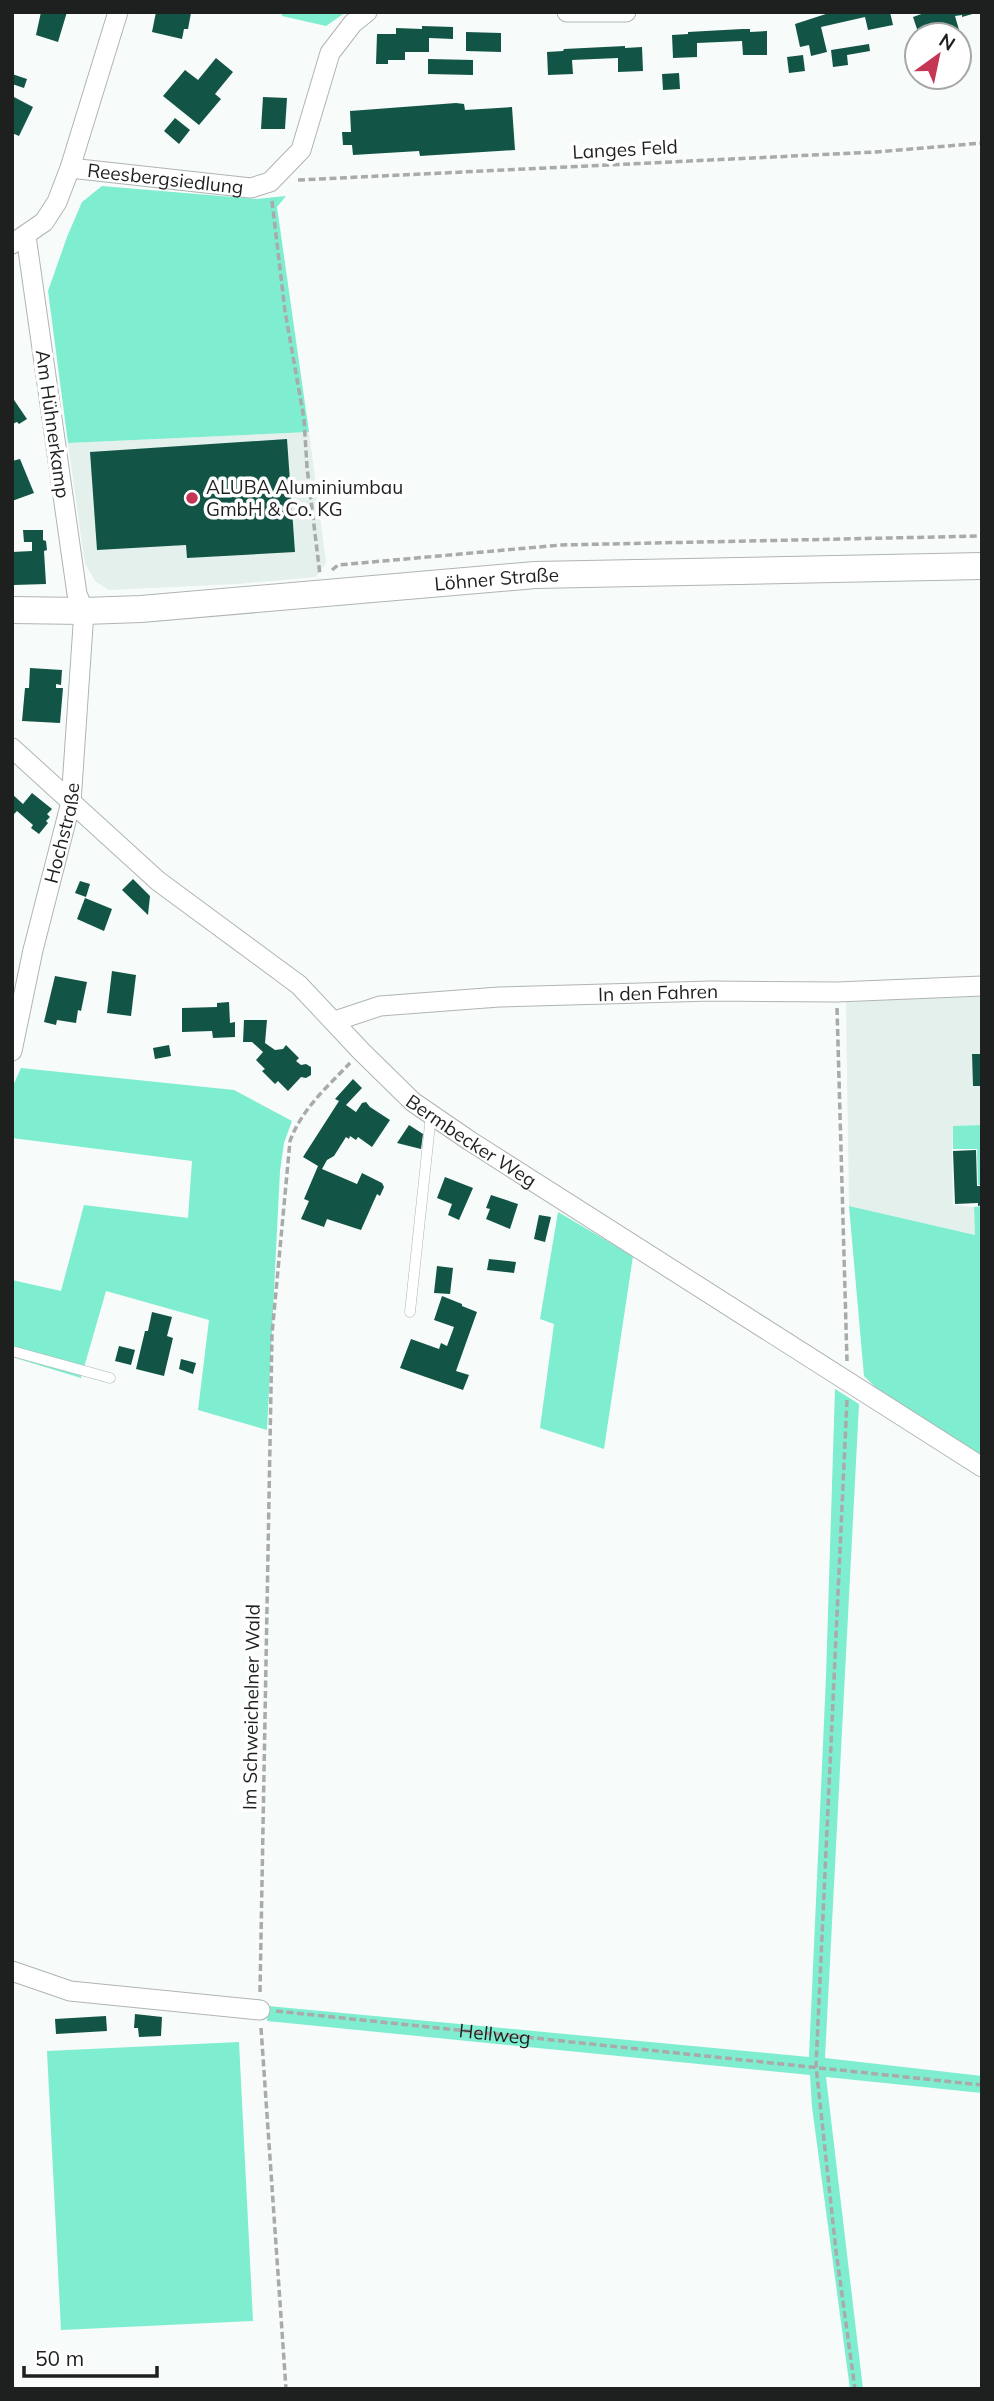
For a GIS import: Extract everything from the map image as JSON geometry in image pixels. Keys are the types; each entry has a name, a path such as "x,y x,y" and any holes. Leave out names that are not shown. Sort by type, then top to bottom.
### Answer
{"main road":[{"name":"Löhner Straße","path":"12,610 84,611 164,607 536,575 982,566"}],"street":[{"path":"19,240 44,222 57,202 118,12"},
{"name":"Reesbergsiedlung","path":"70,168 251,188 270,182 301,150 330,53 353,23 367,12"},
{"path":"567,12 626,12"},
{"name":"Am Hühnerkamp","path":"19,240 77,594 84,611"},
{"name":"Hochstraße","path":"12,1051 33,950 71,802 84,611"},
{"name":"Bermbecker Weg","path":"12,748 158,881 299,985 413,1102 470,1141 982,1466"},
{"name":"In den Fahren","path":"335,1021 380,1006 499,997 710,991 837,992 982,986"},
{"path":"12,1971 70,1991 260,2010"}],"lane":[{"path":"410,1312 431,1114"},
{"path":"12,1351 110,1378"}],"path":[{"name":"Langes Feld","path":"270,182 876,152 982,144"},
{"path":"270,182 285,311 304,419 306,467 322,594"},
{"path":"837,992 848,1380 816,2066 836,2251 855,2389"},
{"name":"Im Schweichelner Wald","path":"286,2389 260,2010 272,1334 290,1142 307,1107 361,1051"},
{"name":"Hellweg","path":"260,2010 982,2085"}],"shaded area":[{"path":"309,432 326,563 315,577 238,584 109,590 96,582 85,564 68,443"},
{"path":"982,995 982,1125 953,1127 952,1149 953,1205 974,1207 975,1235 849,1206 846,1002"}],"green space":[{"path":"282,12 346,12 326,26 282,16"},
{"path":"102,186 256,199 286,196 277,207 309,432 68,443 48,291 82,202"},
{"path":"21,1068 234,1090 292,1121 284,1143 280,1171 267,1430 198,1410 209,1320 106,1291 81,1378 12,1357 12,1280 61,1291 84,1205 188,1218 192,1161 12,1138 12,1088"},
{"path":"982,1125 982,1185 978,1185 977,1149 953,1149 953,1126"},
{"path":"849,1206 975,1235 974,1207 982,1206 982,1457 886,1398 864,1376"},
{"path":"558,1212 633,1256 604,1449 540,1428 554,1324 540,1319"},
{"path":"835,1389 859,1404 825,2058 982,2076 982,2093 826,2077 863,2389 850,2389 810,2075 267,2021 268,2006 809,2057 826,1677"},
{"path":"239,2042 253,2321 61,2330 47,2051"}],"building":[{"path":"41,12 67,12 58,42 36,35"},
{"path":"156,12 191,13 188,29 184,29 182,39 152,32"},
{"path":"832,12 890,12 893,25 868,30 865,17 821,27 827,52 811,56 809,45 800,47 795,24"},
{"path":"927,12 976,13 955,16 956,21 914,21 913,17"},
{"path":"422,26 453,27 453,39 429,38 429,52 405,52 405,60 388,60 388,64 376,64 377,34 396,34 396,28 422,29"},
{"path":"750,29 750,32 767,31 767,55 743,55 742,41 697,43 697,57 673,58 672,35"},
{"path":"466,32 501,33 501,52 466,51"},
{"path":"869,44 870,51 847,55 848,65 833,67 831,50"},
{"path":"642,47 643,71 618,72 618,58 572,60 573,74 548,75 547,52"},
{"path":"803,55 805,71 789,73 787,57"},
{"path":"216,58 233,72 215,94 221,99 199,125 163,96 185,70 198,80"},
{"path":"428,59 473,60 473,75 428,74"},
{"path":"679,73 680,89 663,90 662,74"},
{"path":"12,74 27,79 24,88 12,84"},
{"path":"12,96 33,107 19,136 12,133"},
{"path":"263,97 287,98 285,129 261,129"},
{"path":"464,104 465,110 512,107 515,150 420,156 419,151 353,155 352,145 343,145 342,132 351,132 350,111"},
{"path":"175,118 190,130 179,144 164,131"},
{"path":"12,397 27,419 19,424 12,424"},
{"name":"ALUBA Aluminiumbau GmbH & Co. KG","path":"287,439 295,552 187,558 186,545 97,550 90,452"},
{"path":"20,459 34,493 12,501 12,461"},
{"path":"23,530 43,530 47,550 44,551 46,584 14,585 12,552 32,551 32,542 24,542"},
{"path":"30,668 62,670 61,685 56,684 56,688 63,688 60,723 22,721"},
{"path":"32,793 52,809 47,814 50,817 46,821 48,823 39,834 17,811 12,816 12,794 23,804"},
{"path":"133,879 150,896 148,915 122,890"},
{"path":"80,881 90,884 86,897 75,893"},
{"path":"85,898 112,909 104,931 77,919"},
{"path":"112,971 136,975 131,1016 107,1013"},
{"path":"55,976 87,982 76,1023 57,1020 56,1025 44,1022"},
{"path":"229,1002 230,1023 235,1022 235,1037 213,1038 212,1031 182,1032 182,1008 217,1007 217,1003"},
{"path":"244,1020 267,1020 265,1043 275,1050 283,1049 286,1045 299,1058 296,1061 311,1067 311,1075 301,1077 288,1091 278,1081 275,1084 262,1071 265,1069 256,1060 263,1052 252,1042 243,1042"},
{"path":"169,1045 171,1056 155,1059 153,1048"},
{"path":"972,1054 982,1054 982,1086 973,1086"},
{"path":"353,1079 362,1088 346,1105 356,1112 362,1103 366,1102 390,1120 372,1147 358,1137 356,1140 350,1136 349,1139 346,1137 322,1169 357,1184 362,1173 382,1183 384,1187 380,1196 377,1194 361,1230 327,1219 324,1227 301,1219 309,1201 304,1199 318,1166 303,1157 339,1101 335,1099"},
{"path":"409,1125 423,1134 421,1149 397,1143"},
{"path":"976,1150 977,1186 982,1186 982,1205 955,1204 953,1151"},
{"path":"445,1177 473,1188 459,1220 448,1215 452,1204 437,1198"},
{"path":"491,1195 518,1204 510,1229 486,1219 490,1209 486,1208"},
{"path":"539,1215 551,1217 545,1242 534,1239"},
{"path":"489,1259 516,1262 514,1273 487,1270"},
{"path":"437,1266 453,1268 450,1294 434,1293"},
{"path":"442,1296 477,1312 456,1371 469,1375 463,1390 400,1368 411,1339 439,1349 441,1343 447,1346 454,1327 434,1320"},
{"path":"152,1312 172,1317 167,1336 173,1338 164,1376 136,1369"},
{"path":"119,1346 135,1350 131,1365 115,1361"},
{"path":"181,1359 196,1363 193,1374 179,1369"},
{"path":"135,2014 162,2017 161,2036 139,2037 138,2028 134,2028"},
{"path":"106,2016 107,2031 56,2034 55,2019"}],"place":[{"name":"ALUBA Aluminiumbau GmbH & Co. KG","path":"192,498"}]}
